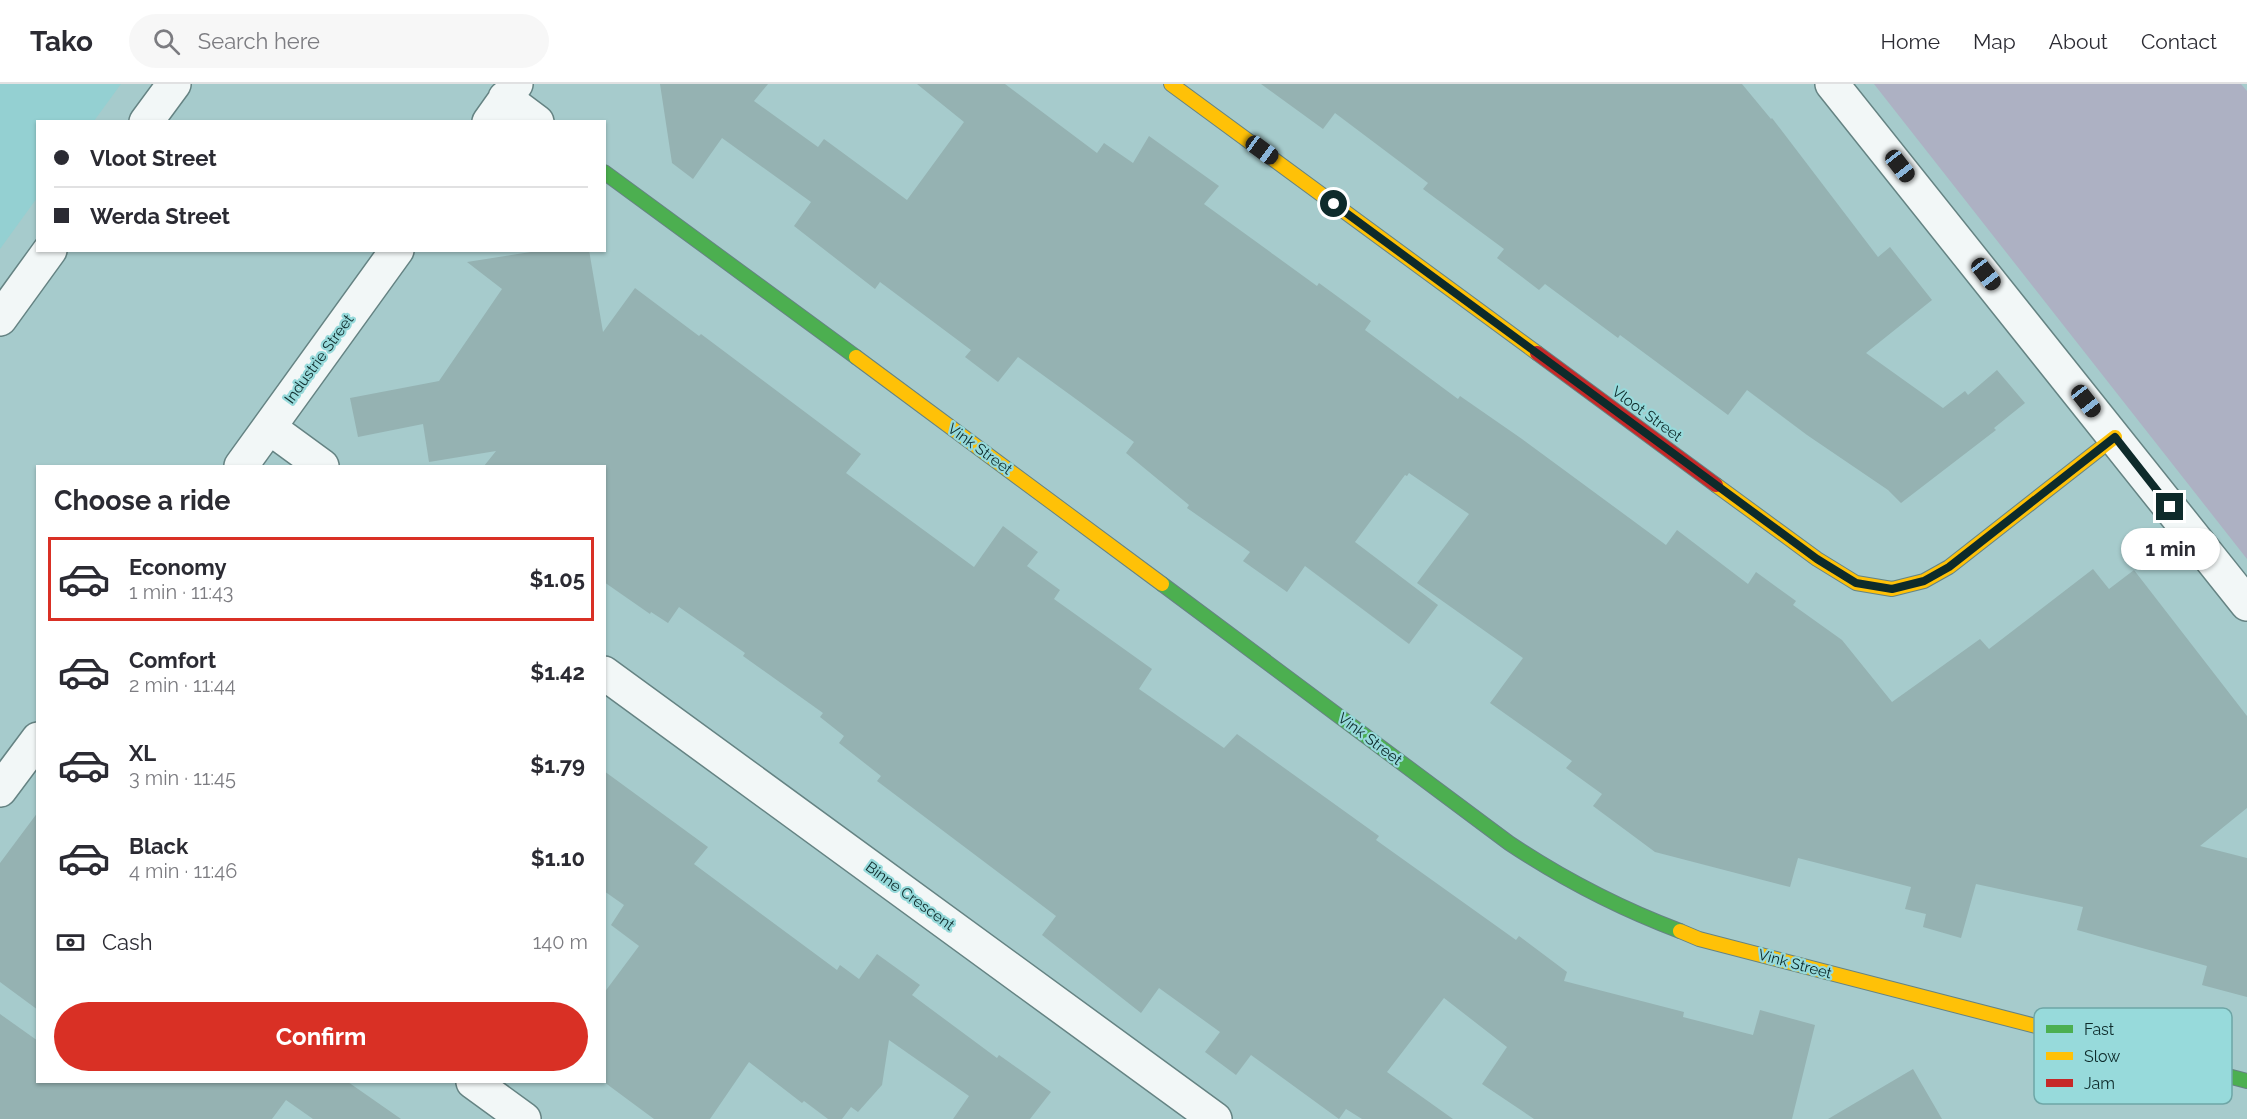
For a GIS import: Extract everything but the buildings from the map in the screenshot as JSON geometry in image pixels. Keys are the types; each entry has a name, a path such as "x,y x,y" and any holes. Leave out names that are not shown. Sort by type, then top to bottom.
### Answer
{"street":[{"path":"147,120 174,84"},
{"name":"Vloot Street","path":"1171,84 1817,559 1856,583 1892,589 1924,581 1949,567 2115,437"},
{"path":"1832,84 2247,604"},
{"path":"503,101 534,120"},
{"name":"Vink Street","path":"606,172 1509,843 1547,868 1628,911 1699,939 2034,1026"},
{"path":"0,319 50,252"},
{"name":"Industrie Street","path":"242,465 396,252"},
{"path":"270,428 321,465"},
{"name":"Binne Crescent","path":"606,674 1215,1119"},
{"path":"0,789 34,751"},
{"name":"Vink Street","path":"2232,1077 2247,1081"},
{"path":"474,1083 524,1119"}],"shaded area":[{"path":"0,84 121,84 95,120 36,120 36,199 0,249"},
{"path":"1874,84 2241,84 2247,91 2247,559"}],"traffic: fast":[{"path":"606,173 856,357"},
{"path":"1162,584 1509,843 1592,892 1680,931"},
{"path":"2232,1077 2247,1081"}],"traffic: slow":[{"path":"1171,84 1537,353"},
{"path":"856,357 1162,584"},
{"path":"1716,485 1817,559 1856,583 1892,589 1924,581 1949,567 2115,437"},
{"path":"1680,931 1699,939 2034,1026"}],"traffic: jam":[{"path":"1537,353 1716,485"}],"route":[{"path":"1334,204 1817,559 1856,583 1892,589 1924,581 1949,567 2115,437 2170,507"}]}
